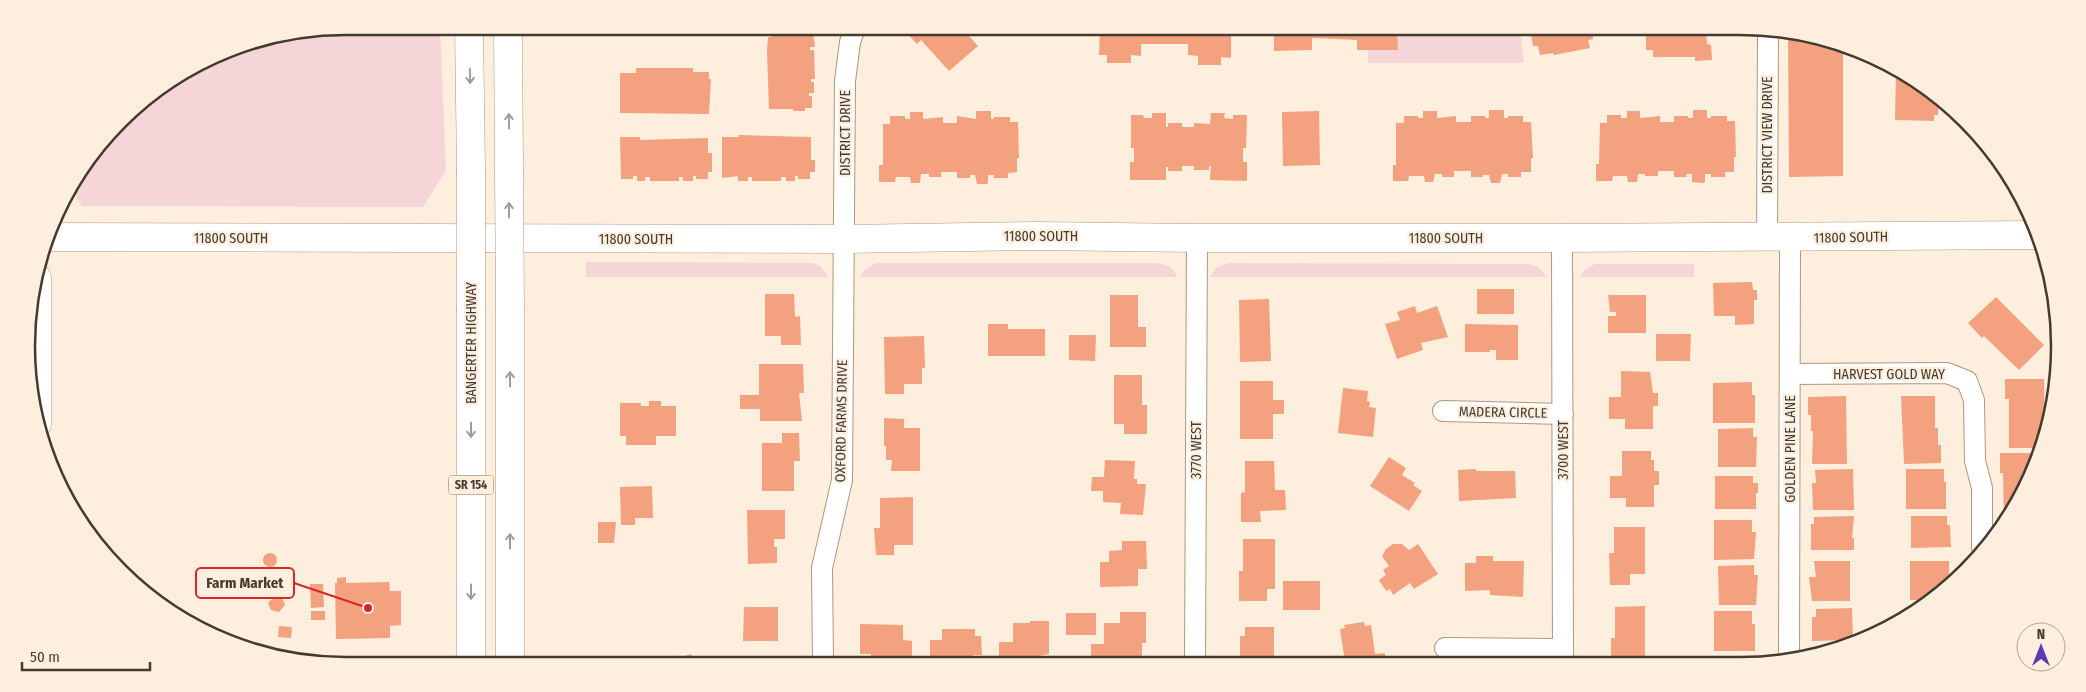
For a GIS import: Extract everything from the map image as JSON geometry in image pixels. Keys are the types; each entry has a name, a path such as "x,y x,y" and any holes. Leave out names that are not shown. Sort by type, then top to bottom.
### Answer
{"main road":[{"name":"BANGERTER HIGHWAY","path":"469,35 471,657"},
{"name":"SR 154","path":"508,35 510,657"},
{"name":"11800 SOUTH","path":"55,237 844,239 1035,236 1197,238 1778,238 2030,235"},
{"path":"37,316 37,376"}],"street":[{"name":"DISTRICT DRIVE","path":"844,239 845,81 852,35"},
{"name":"DISTRICT VIEW DRIVE","path":"1768,37 1778,238"},
{"name":"3770 WEST","path":"1195,657 1197,238"},
{"name":"3700 WEST","path":"1562,238 1564,414 1563,656"},
{"name":"GOLDEN PINE LANE","path":"1778,238 1790,374 1789,653"},
{"name":"OXFORD FARMS DRIVE","path":"823,657 822,568 842,480 844,239"},
{"name":"HARVEST GOLD WAY","path":"1790,374 1947,373 1967,381 1974,400 1975,461 1982,488 1982,541"},
{"name":"MADERA CIRCLE","path":"1444,411 1564,414"},
{"path":"1445,648 1563,656"}],"shaded area":[{"path":"346,35 440,35 446,170 423,207 82,206 76,193 87,173 126,126 173,87 208,67 266,46 305,38"},
{"path":"1397,35 1520,35 1524,63 1368,63 1368,50 1397,50"},
{"path":"586,262 812,263 820,266 829,277 586,277"},
{"path":"876,263 1154,263 1168,266 1177,277 861,277 864,270"},
{"path":"1230,263 1529,264 1538,267 1547,277 1210,277 1217,267"},
{"path":"1595,264 1694,264 1694,277 1580,277 1585,269"}],"building":[{"path":"771,35 813,35 815,47 810,47 810,50 814,50 815,79 811,79 811,82 814,82 814,93 809,93 809,96 812,96 812,108 805,108 805,111 769,109 767,52 768,37 771,37"},
{"path":"909,35 970,35 969,36 978,46 949,71 921,40 917,44"},
{"path":"1100,35 1231,35 1231,58 1221,57 1221,65 1198,65 1198,56 1188,55 1188,44 1141,44 1141,56 1131,55 1131,63 1107,63 1107,55 1099,55"},
{"path":"1274,35 1397,35 1398,50 1357,50 1357,40 1312,38 1312,50 1274,51"},
{"path":"1531,35 1592,35 1593,39 1588,40 1590,48 1554,55 1553,53 1540,55 1538,46 1533,46"},
{"path":"1706,35 1707,44 1711,45 1712,60 1695,61 1695,57 1653,57 1653,50 1646,50 1646,36"},
{"path":"1788,39 1843,53 1843,176 1789,177"},
{"path":"636,68 693,68 693,72 709,72 709,79 711,79 709,114 620,113 620,73 636,73"},
{"path":"1896,77 1913,87 1939,107 1938,115 1934,115 1934,121 1895,120"},
{"path":"1489,110 1504,110 1504,118 1508,118 1508,116 1523,116 1523,122 1531,122 1533,158 1531,158 1531,172 1521,172 1521,177 1508,177 1508,174 1502,174 1500,183 1491,183 1489,175 1471,177 1471,171 1454,171 1454,177 1442,177 1442,174 1435,174 1433,182 1425,182 1424,176 1409,176 1408,181 1393,181 1393,165 1396,165 1396,123 1404,123 1404,116 1423,118 1423,111 1437,111 1437,118 1456,116 1456,122 1471,122 1471,116 1485,116 1485,118 1489,118"},
{"path":"1693,110 1707,110 1707,118 1711,118 1711,116 1727,116 1727,121 1735,121 1736,157 1734,157 1734,172 1725,172 1725,177 1711,177 1711,174 1705,174 1704,183 1692,182 1692,174 1686,174 1687,177 1674,177 1674,171 1658,171 1658,176 1638,174 1637,182 1628,182 1627,176 1613,176 1612,181 1596,181 1596,164 1599,164 1600,123 1607,123 1607,115 1621,115 1621,118 1627,118 1627,111 1640,111 1640,118 1660,116 1660,122 1674,122 1674,116 1693,118"},
{"path":"976,111 991,111 991,119 994,119 994,117 1010,117 1010,122 1018,122 1019,158 1017,158 1017,172 1008,173 1008,178 994,178 994,175 988,175 987,184 977,184 975,175 970,175 970,178 957,178 957,172 941,172 941,177 929,177 929,174 921,174 920,183 911,183 910,177 896,177 895,182 879,182 879,165 883,165 883,124 890,124 890,116 905,116 905,119 910,119 910,112 923,112 923,119 943,117 943,123 957,123 957,116 976,119"},
{"path":"1319,111 1320,165 1283,166 1282,112"},
{"path":"1152,113 1166,113 1166,127 1168,127 1168,123 1182,123 1182,127 1194,127 1194,123 1210,124 1211,113 1225,113 1224,118 1233,119 1233,115 1247,115 1246,148 1243,148 1243,162 1247,162 1247,181 1210,180 1211,166 1209,166 1209,170 1194,170 1194,166 1182,166 1182,171 1168,171 1168,167 1166,167 1166,180 1130,180 1130,162 1134,162 1134,148 1131,148 1131,115 1143,115 1144,118 1152,118"},
{"path":"739,135 811,137 811,160 815,160 815,172 810,172 810,179 798,179 798,176 795,176 795,181 786,181 786,177 781,177 781,181 752,181 752,177 748,177 748,181 738,181 738,176 722,178 722,137 739,137"},
{"path":"620,137 640,137 640,140 708,138 708,153 712,153 712,172 708,172 708,179 696,179 696,176 693,176 693,181 683,181 683,177 679,177 679,181 650,181 650,177 645,177 645,181 637,181 637,176 633,176 633,179 621,179"},
{"path":"1752,282 1753,290 1757,290 1757,300 1754,300 1754,324 1735,325 1735,316 1714,316 1713,283"},
{"path":"1477,289 1514,289 1514,314 1477,314"},
{"path":"765,294 794,294 795,317 800,316 801,345 781,345 781,336 765,336"},
{"path":"1110,295 1138,295 1138,327 1146,327 1146,347 1110,347"},
{"path":"1608,295 1646,295 1646,333 1608,333 1608,316 1616,316 1616,312 1610,312"},
{"path":"1996,297 2044,345 2019,370 1984,336 1982,338 1968,323"},
{"path":"1269,299 1271,361 1240,362 1239,300"},
{"path":"1415,306 1417,313 1437,306 1448,337 1421,343 1423,350 1397,359 1385,324 1400,320 1397,312"},
{"path":"988,324 1008,324 1008,329 1045,329 1045,356 988,356"},
{"path":"1465,324 1518,325 1518,360 1496,360 1496,350 1490,350 1490,352 1465,352"},
{"path":"1656,334 1691,334 1690,361 1656,361"},
{"path":"1069,335 1096,335 1095,361 1069,360"},
{"path":"924,336 925,368 922,368 922,384 904,384 904,394 885,394 884,337"},
{"path":"759,364 803,364 804,393 799,393 802,421 760,421 760,409 740,409 740,395 759,395"},
{"path":"1621,371 1650,372 1653,393 1658,393 1658,406 1653,406 1653,429 1625,429 1625,419 1609,419 1609,397 1621,397"},
{"path":"1114,375 1142,375 1142,405 1147,405 1147,434 1124,434 1124,424 1114,424"},
{"path":"2005,379 2044,379 2045,409 2033,448 2009,448 2009,399 2005,399"},
{"path":"1240,381 1273,381 1273,400 1284,400 1284,414 1273,414 1273,439 1240,439"},
{"path":"1752,382 1752,395 1755,395 1755,423 1713,423 1713,383"},
{"path":"1343,388 1368,391 1367,401 1370,402 1369,407 1376,408 1373,437 1338,433"},
{"path":"1846,396 1847,464 1812,464 1813,431 1811,431 1811,415 1808,415 1808,397"},
{"path":"1901,396 1935,396 1935,428 1938,428 1938,445 1941,445 1941,463 1904,464"},
{"path":"649,401 661,401 661,406 676,406 676,436 656,436 656,445 626,445 626,436 620,436 620,403 641,403 641,406 649,406"},
{"path":"884,418 904,419 904,428 920,428 920,471 891,471 892,460 886,460 886,446 884,446"},
{"path":"1753,428 1753,437 1757,437 1756,467 1718,467 1718,429"},
{"path":"782,433 799,433 800,461 794,461 794,491 762,491 762,443 782,443"},
{"path":"1622,451 1651,451 1651,460 1654,460 1654,471 1659,471 1659,485 1654,485 1654,507 1626,507 1626,498 1610,498 1610,476 1622,476"},
{"path":"2000,453 2031,453 2019,484 2004,511 2003,473 2000,473"},
{"path":"1389,457 1406,468 1402,475 1415,483 1413,485 1422,491 1409,511 1370,486"},
{"path":"1105,460 1135,461 1134,479 1137,479 1137,484 1146,484 1143,515 1120,514 1121,503 1103,502 1103,491 1091,491 1092,477 1104,477"},
{"path":"1245,461 1274,461 1275,490 1285,490 1286,510 1260,511 1261,522 1241,522 1241,493 1245,492"},
{"path":"1476,469 1476,471 1515,471 1516,498 1459,501 1458,470"},
{"path":"1853,469 1854,510 1813,510 1812,483 1816,483 1815,470"},
{"path":"1906,469 1944,469 1946,509 1906,509"},
{"path":"1715,476 1753,476 1753,483 1758,483 1756,509 1715,509"},
{"path":"652,486 653,518 635,518 635,525 621,525 620,487"},
{"path":"913,497 913,545 894,545 894,555 876,555 874,528 880,528 880,498"},
{"path":"747,510 785,510 785,539 774,539 774,547 777,547 777,563 748,564"},
{"path":"1854,516 1852,538 1854,538 1854,550 1811,550 1811,524 1814,524 1814,517"},
{"path":"1911,516 1947,516 1947,525 1950,525 1951,547 1911,548"},
{"path":"1714,520 1752,520 1752,532 1756,532 1754,559 1714,560"},
{"path":"598,522 616,522 614,543 598,543"},
{"path":"1614,527 1645,527 1645,574 1630,574 1630,585 1610,585 1609,553 1614,553"},
{"path":"1243,539 1275,539 1275,589 1267,589 1267,601 1239,601 1239,571 1243,571"},
{"path":"1122,541 1146,541 1147,569 1138,569 1138,586 1100,587 1100,562 1109,562 1109,551 1122,550"},
{"path":"1393,544 1402,544 1409,550 1418,544 1438,574 1414,589 1410,583 1393,595 1390,589 1386,591 1379,580 1386,575 1383,570 1389,566 1382,556 1386,549"},
{"path":"267,553 273,553 277,560 273,567 267,567 263,563 263,557"},
{"path":"1476,556 1493,556 1493,561 1524,561 1523,597 1490,595 1490,590 1465,591 1465,563 1476,563"},
{"path":"1814,561 1850,561 1850,601 1812,601 1809,577 1816,577"},
{"path":"1910,561 1949,561 1949,576 1920,600 1910,600"},
{"path":"1754,565 1754,575 1758,575 1756,605 1719,605 1718,566"},
{"path":"346,577 346,583 389,582 390,591 401,591 401,625 390,626 390,638 336,639 335,583 337,583 337,578"},
{"path":"1283,581 1320,581 1320,610 1283,610"},
{"path":"310,584 323,584 324,607 311,608"},
{"path":"274,597 282,598 285,605 279,612 271,610 268,603"},
{"path":"1645,606 1645,656 1611,657 1611,638 1615,638 1615,607"},
{"path":"744,607 778,607 778,641 743,641"},
{"path":"1852,608 1853,635 1839,640 1812,641 1812,617 1816,617 1816,609"},
{"path":"311,611 325,611 325,620 311,620"},
{"path":"1714,611 1752,611 1752,624 1755,624 1755,651 1714,651"},
{"path":"1120,612 1146,612 1146,643 1142,643 1142,657 1091,657 1091,644 1104,644 1104,623 1120,623"},
{"path":"1066,613 1096,613 1096,635 1066,635"},
{"path":"1030,621 1049,621 1049,654 1032,657 999,657 999,642 1013,642 1013,623 1030,623"},
{"path":"1364,622 1365,626 1371,625 1375,654 1385,653 1385,657 1344,657 1340,629 1345,628 1344,625"},
{"path":"860,624 903,625 903,640 912,641 912,657 871,657 871,654 860,654"},
{"path":"279,626 292,627 291,638 278,637"},
{"path":"1245,627 1274,627 1274,657 1240,657 1240,636 1245,636"},
{"path":"942,629 975,629 975,636 981,636 982,655 973,655 973,657 930,657 930,640 942,640"}],"place":[{"name":"Farm Market","path":"368,608"}]}
